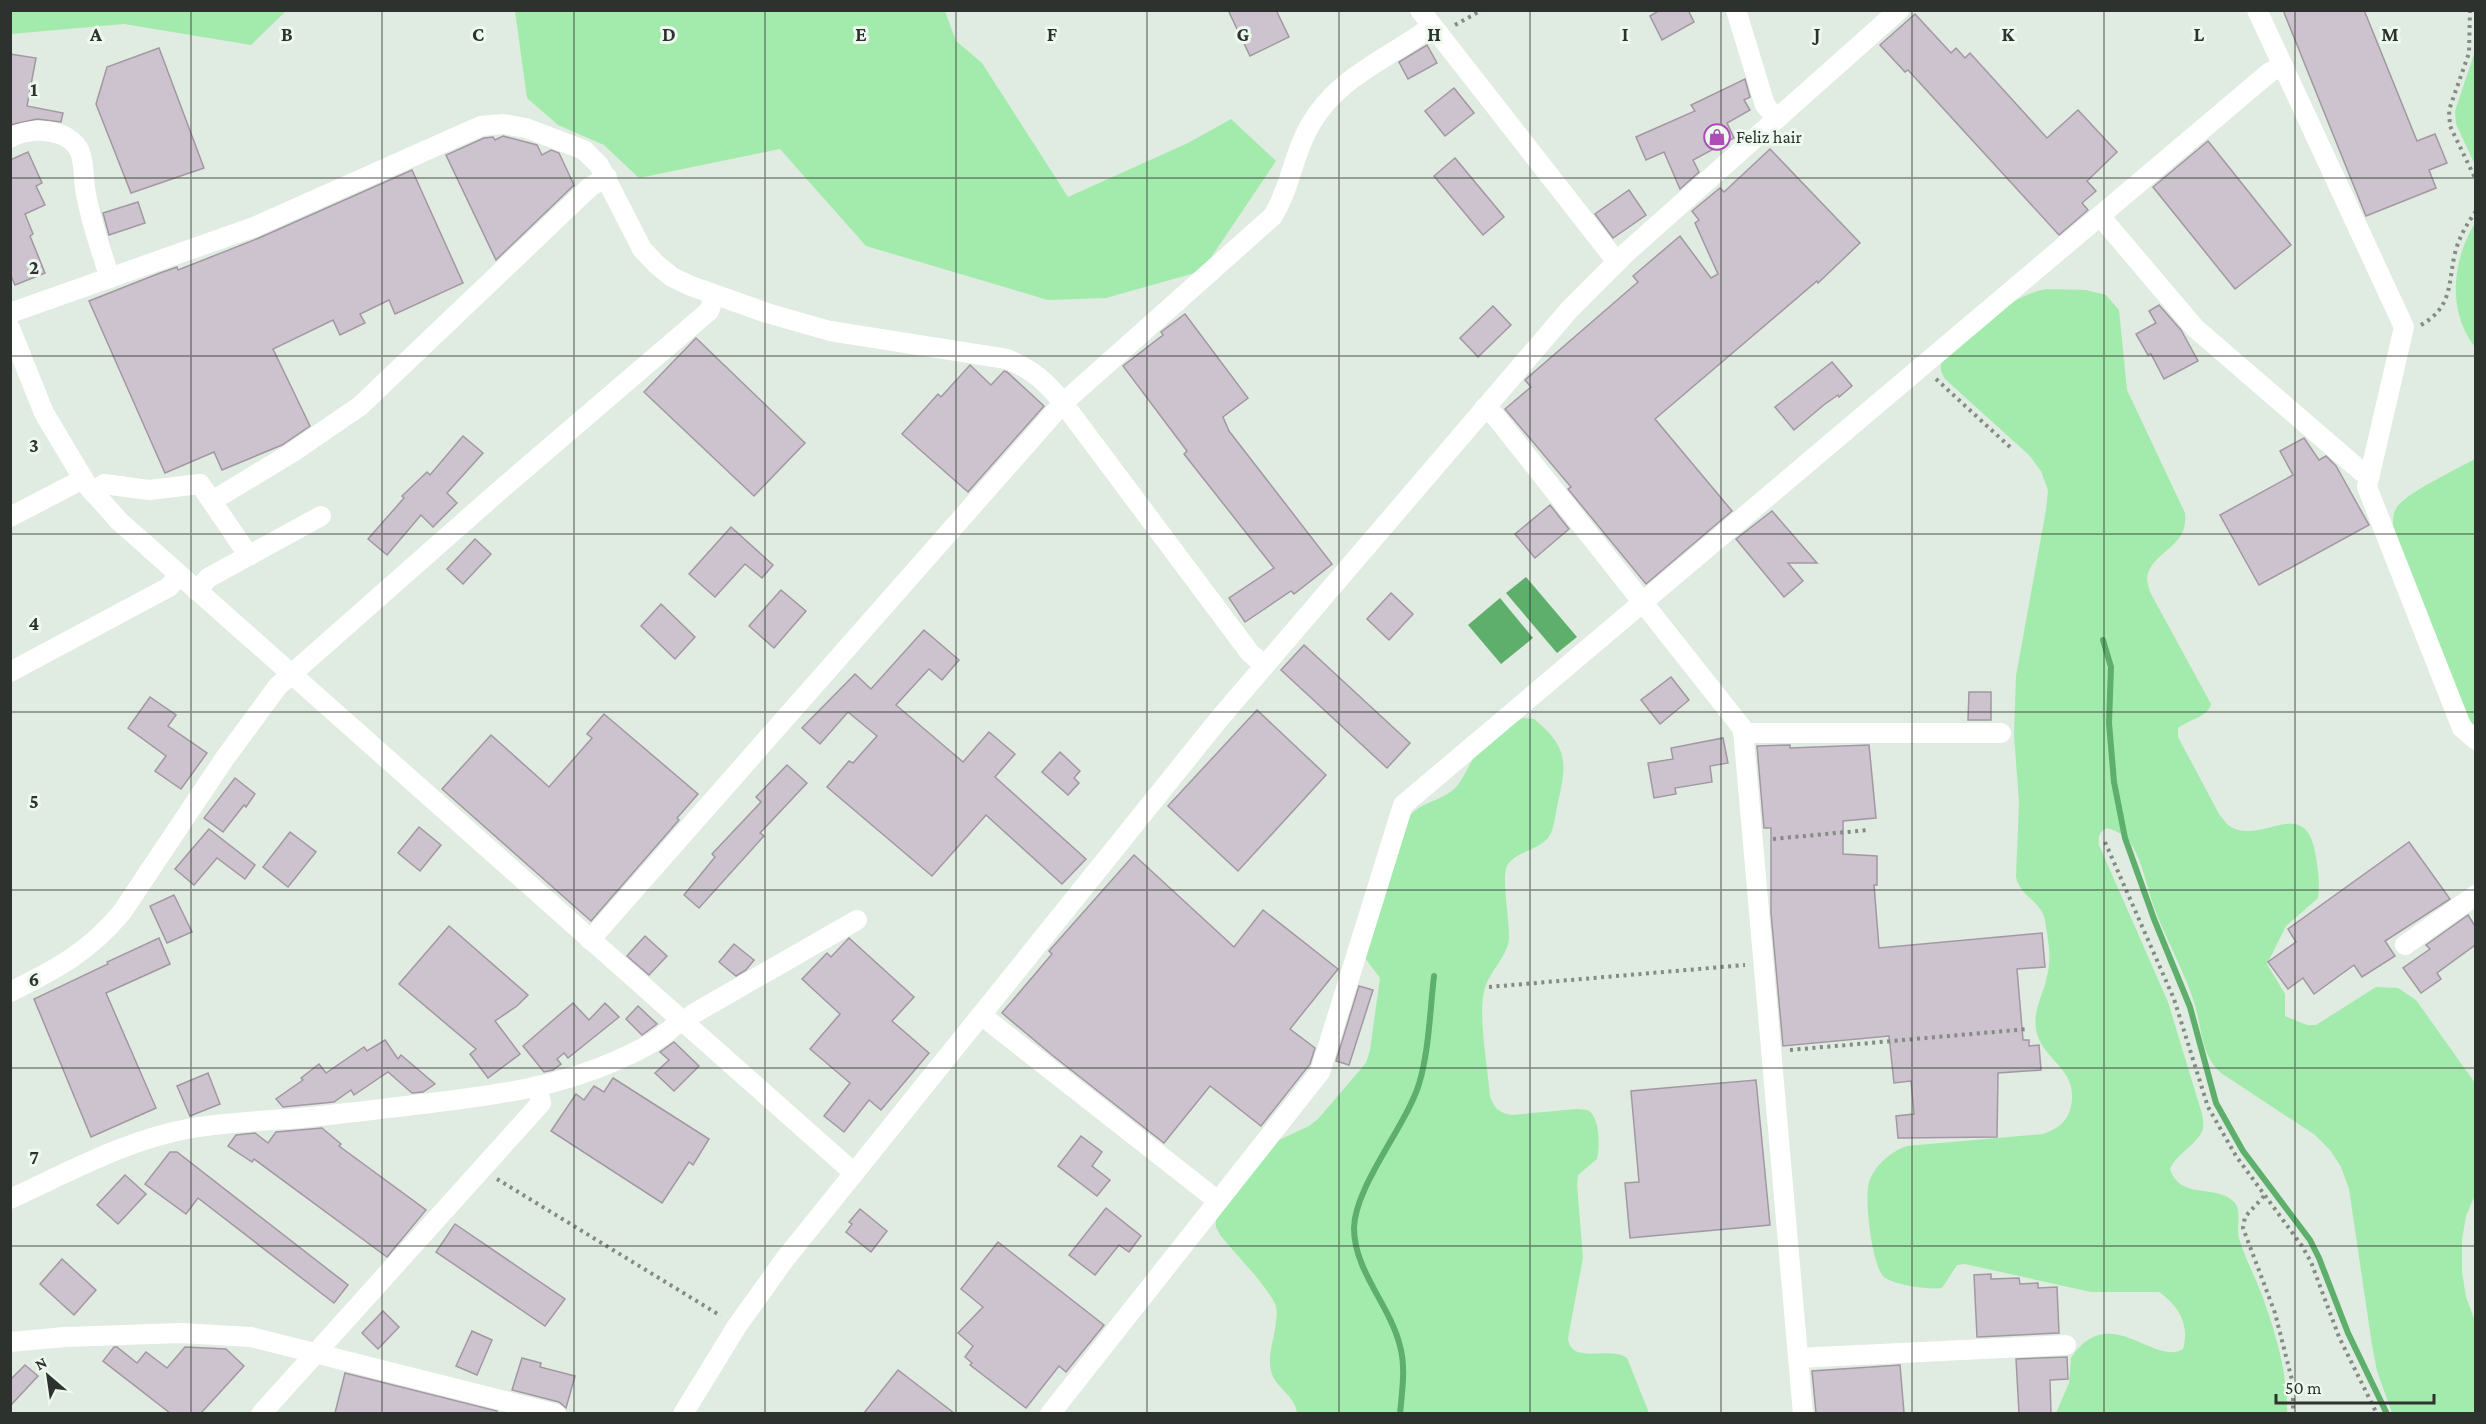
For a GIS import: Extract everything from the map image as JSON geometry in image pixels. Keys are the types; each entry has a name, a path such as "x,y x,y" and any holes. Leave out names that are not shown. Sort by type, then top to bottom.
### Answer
{"street":[{"path":"1420,10 1617,262"},
{"path":"1736,10 1765,105 1778,119"},
{"path":"683,1413 737,1326 785,1258 1264,665 1569,310 1617,262 1899,10"},
{"path":"2257,10 2404,329 2367,487 2462,728 2475,740"},
{"path":"590,940 1063,403 1273,216 1289,183 1309,127 1334,93 1367,67 1436,31"},
{"path":"1050,1413 1320,1072 1402,805 2270,72 2283,66"},
{"path":"10,312 263,224 481,126 503,124 526,128 584,150 599,165 607,177 631,232 642,249 672,277 715,295 830,331 1007,359 1025,366 1041,378 1063,403 1250,653 1264,665"},
{"path":"10,138 26,131 38,130 67,138 75,144 80,152 89,207 110,279"},
{"path":"212,501 293,452 360,406 590,187 607,177"},
{"path":"2100,216 2195,328 2362,472 2370,474"},
{"path":"10,992 71,960 107,930 128,903 225,758 278,687 291,674 709,311 715,295"},
{"path":"10,328 44,412 88,486 119,521 854,1173"},
{"path":"1485,407 1496,417 1743,729 1803,1413"},
{"path":"10,517 88,486 104,484 149,490 200,484 249,556"},
{"path":"197,591 208,578 321,516"},
{"path":"10,672 169,587 179,575"},
{"path":"1743,733 2001,733"},
{"path":"2405,945 2475,894"},
{"path":"10,1199 117,1150 192,1128 327,1116 506,1094 538,1087 596,1069 669,1033 693,1014 857,920"},
{"path":"981,1015 1218,1201"},
{"path":"261,1413 541,1103 538,1087"},
{"path":"10,1342 65,1337 216,1333 251,1336 556,1413"},
{"path":"1798,1358 2066,1345"}],"path":[{"path":"1436,31 1451,28 1482,10"},
{"path":"2470,10 2469,53 2449,110 2450,126 2475,180"},
{"path":"2404,329 2410,330 2424,323 2435,316 2444,305 2458,245 2475,211"},
{"path":"1923,366 2011,448"},
{"path":"1753,841 1868,830"},
{"path":"2104,842 2174,999 2208,1107 2236,1156 2311,1262 2339,1337 2377,1413"},
{"path":"1489,987 1764,964"},
{"path":"1771,1052 2028,1029"},
{"path":"482,1168 600,1244 737,1326"},
{"path":"2265,1196 2245,1216 2243,1228 2275,1313 2293,1384 2294,1413"}],"shaded area":[{"path":"11,10 286,11 251,45 124,24 11,34"},
{"path":"515,11 945,11 956,41 982,63 1068,197 1188,143 1231,119 1276,161 1202,271 1106,298 1048,300 866,246 780,149 639,178 604,145 558,125 527,98"},
{"path":"2475,51 2475,165 2456,124 2455,111"},
{"path":"2475,223 2475,347 2460,318 2456,286 2461,253"},
{"path":"2046,289 2086,290 2106,295 2119,310 2127,390 2185,513 2185,525 2181,534 2176,542 2155,561 2147,578 2150,592 2211,704 2202,715 2178,728 2178,737 2219,814 2228,825 2241,831 2254,831 2292,824 2303,827 2311,837 2319,883 2318,898 2286,926 2267,964 2285,994 2285,1016 2307,1025 2316,1025 2376,987 2398,988 2416,1000 2475,1083 2475,1195 2466,1216 2462,1240 2462,1272 2466,1297 2475,1321 2475,1413 2392,1413 2377,1371 2349,1189 2341,1167 2330,1150 2315,1135 2221,1073 2214,1066 2203,1041 2191,993 2154,907 2138,857 2128,839 2117,831 2107,828 2100,835 2099,845 2168,1002 2202,1116 2203,1128 2200,1135 2177,1158 2170,1169 2175,1179 2182,1185 2190,1189 2228,1197 2237,1207 2239,1238 2263,1298 2280,1355 2286,1384 2287,1413 2056,1413 2069,1383 2071,1358 2086,1342 2100,1335 2115,1334 2159,1350 2171,1352 2183,1349 2184,1324 2177,1310 2166,1297 2159,1292 2091,1292 1965,1264 1957,1265 1942,1288 1921,1288 1903,1285 1884,1277 1876,1260 1870,1232 1868,1191 1871,1177 1884,1160 1907,1146 2043,1134 2061,1124 2070,1112 2072,1093 2070,1082 2045,1050 2036,1030 2037,1009 2049,963 2045,921 2040,908 2022,890 2016,877 2019,802 2014,735 2016,676 2048,490 2041,471 2029,455 1945,379 1941,368 1944,358 1992,316 2017,299"},
{"path":"2475,459 2475,728 2461,706 2394,535 2393,521 2397,507 2402,501 2433,481"},
{"path":"1526,577 1577,637 1557,653 1506,593"},
{"path":"1500,598 1533,638 1501,664 1468,625"},
{"path":"1523,718 1534,719 1554,740 1560,749 1563,769 1555,819 1550,835 1544,842 1515,857 1505,872 1508,946 1489,978 1482,1002 1490,1096 1497,1109 1511,1115 1577,1109 1588,1110 1595,1119 1599,1140 1597,1159 1578,1175 1583,1258 1568,1338 1576,1351 1611,1353 1627,1358 1649,1413 1297,1413 1293,1401 1276,1382 1271,1371 1270,1359 1277,1318 1276,1307 1260,1281 1220,1235 1216,1227 1216,1219 1279,1140 1309,1126 1318,1119 1366,1063 1370,1050 1380,978 1365,958 1406,821 1415,810 1452,791 1485,745 1503,730"}],"building":[{"path":"1228,10 1276,10 1289,37 1250,56"},
{"path":"1660,10 1688,10 1694,22 1662,40 1650,16"},
{"path":"2283,10 2364,10 2417,141 2435,134 2447,163 2429,170 2436,188 2366,216"},
{"path":"1915,14 1951,53 1956,48 1965,58 1970,53 2047,138 2078,110 2117,152 2087,181 2096,191 2082,203 2088,210 2059,235 1908,70 1905,72 1880,45"},
{"path":"1427,45 1437,63 1408,79 1399,62"},
{"path":"159,48 204,168 131,193 96,104 107,67"},
{"path":"10,54 36,58 27,106 63,113 61,122 37,119 10,125"},
{"path":"1745,79 1750,97 1744,100 1750,110 1727,123 1734,138 1693,160 1699,172 1680,189 1664,152 1646,160 1636,137 1695,111 1691,105"},
{"path":"1454,88 1474,113 1445,136 1425,111"},
{"path":"503,136 537,145 542,155 551,150 559,153 574,185 496,260 446,155 484,138 493,137 495,140"},
{"path":"2208,141 2291,245 2235,289 2153,187"},
{"path":"1770,149 1860,243 1818,283 1817,281 1655,419 1732,511 1646,584 1568,489 1571,487 1505,409 1531,387 1525,380 1638,282 1633,276 1680,236 1711,278 1718,274 1695,223 1699,220 1692,211 1720,188 1724,192"},
{"path":"28,152 42,183 36,186 45,205 25,214 33,234 30,236 45,273 15,285 10,274 10,160"},
{"path":"1455,158 1504,217 1483,235 1434,176"},
{"path":"412,170 463,283 395,314 389,300 360,314 365,323 340,335 333,320 273,349 310,426 282,445 222,470 214,452 165,473 89,301 177,267 178,270 259,238"},
{"path":"1629,190 1646,215 1613,238 1595,214"},
{"path":"138,202 145,223 109,235 103,213"},
{"path":"2159,305 2181,330 2198,361 2164,379 2151,354 2148,355 2136,334 2156,323 2149,311"},
{"path":"1493,306 1511,325 1478,357 1460,338"},
{"path":"1185,314 1248,398 1223,417 1229,431 1332,564 1294,594 1291,591 1245,622 1229,598 1274,568 1184,454 1187,451 1123,366 1163,335 1161,332"},
{"path":"696,338 805,443 754,496 644,392"},
{"path":"1832,362 1852,386 1839,397 1838,395 1825,404 1794,430 1775,407"},
{"path":"970,365 991,385 1004,371 1007,372 1044,406 968,492 902,434 938,394 941,397"},
{"path":"463,436 483,453 447,493 457,503 433,527 421,515 387,555 368,539 404,498 402,496 427,472 430,475"},
{"path":"2304,438 2319,460 2326,456 2336,466 2369,525 2259,585 2220,515 2293,475 2280,451"},
{"path":"1550,505 1569,529 1535,558 1515,534"},
{"path":"1772,511 1817,563 1788,563 1803,581 1784,597 1736,539"},
{"path":"731,527 773,565 762,578 745,564 715,597 689,574"},
{"path":"475,539 491,554 463,584 447,569"},
{"path":"781,590 806,611 774,648 749,626"},
{"path":"1391,593 1413,614 1389,640 1367,619"},
{"path":"661,604 695,637 675,659 641,626"},
{"path":"924,630 959,660 942,680 929,669 896,705 963,762 989,732 1015,754 995,777 1086,859 1062,884 986,815 932,876 827,787 849,761 853,763 877,736 848,712 820,744 802,728 855,674 871,689"},
{"path":"1304,645 1410,743 1387,768 1281,670"},
{"path":"1671,677 1689,700 1660,724 1641,700"},
{"path":"1969,692 1991,692 1991,720 1968,720"},
{"path":"150,697 176,715 168,726 207,753 181,789 155,771 166,756 128,728"},
{"path":"1257,710 1326,775 1238,871 1168,806"},
{"path":"604,714 698,794 677,818 679,820 591,921 442,789 491,735 549,787 592,738 587,734"},
{"path":"1723,738 1728,763 1710,766 1712,782 1675,788 1676,794 1654,798 1648,763 1673,759 1671,748"},
{"path":"1790,745 1790,748 1869,745 1876,818 1843,821 1843,854 1877,856 1877,885 1874,885 1879,948 2042,933 2045,967 2017,969 2023,1040 2029,1040 2029,1046 2039,1045 2041,1070 1998,1073 1997,1137 1898,1138 1896,1116 1914,1114 1911,1081 1894,1083 1889,1036 1783,1046 1771,913 1771,828 1764,828 1757,746"},
{"path":"1060,752 1080,771 1074,778 1079,783 1068,795 1042,772"},
{"path":"787,765 807,783 760,833 764,836 699,908 684,895 715,857 712,854 761,802 756,797"},
{"path":"235,778 255,794 223,832 204,818"},
{"path":"419,827 441,845 420,871 398,853"},
{"path":"209,829 255,865 245,879 217,858 194,885 175,869"},
{"path":"290,832 316,852 288,887 263,867"},
{"path":"2409,842 2450,899 2385,941 2395,956 2362,977 2354,965 2314,994 2303,978 2288,989 2268,962 2296,942 2288,929"},
{"path":"1134,855 1234,947 1263,910 1338,969 1290,1029 1315,1048 1310,1064 1261,1126 1210,1086 1164,1143 1002,1013 1052,954 1049,951"},
{"path":"174,895 192,932 167,943 150,906"},
{"path":"2468,915 2475,926 2475,945 2437,973 2441,979 2421,993 2403,968 2430,949 2426,945"},
{"path":"449,926 528,995 517,1006 495,1021 520,1054 488,1078 470,1054 476,1049 399,984"},
{"path":"645,936 667,956 649,975 627,956"},
{"path":"159,938 170,964 106,993 156,1108 91,1137 34,999"},
{"path":"849,938 914,997 892,1021 929,1053 881,1110 869,1100 844,1132 824,1116 850,1083 810,1049 840,1014 802,979 827,953 831,957"},
{"path":"734,944 754,960 746,970 736,976 719,962"},
{"path":"1359,986 1373,990 1349,1065 1336,1061"},
{"path":"573,1003 589,1020 605,1003 619,1017 568,1058 564,1053 557,1059 561,1064 553,1070 544,1072 523,1046"},
{"path":"638,1006 657,1024 642,1035 626,1019"},
{"path":"385,1040 398,1059 401,1055 435,1084 423,1092 412,1093 388,1072 354,1095 351,1090 334,1102 283,1107 276,1099 303,1080 301,1078 319,1064 326,1073 364,1047 367,1051"},
{"path":"674,1042 699,1066 674,1091 655,1073 669,1060 660,1052"},
{"path":"208,1073 220,1104 190,1116 177,1086"},
{"path":"613,1078 709,1139 693,1165 689,1162 662,1203 551,1131 576,1094 584,1100 594,1086 604,1092"},
{"path":"1756,1080 1770,1225 1630,1238 1625,1183 1639,1182 1631,1091"},
{"path":"322,1128 341,1144 339,1146 426,1210 387,1257 254,1159 252,1162 228,1146 236,1135 255,1133 268,1143 276,1132"},
{"path":"1081,1136 1102,1152 1092,1166 1110,1180 1097,1196 1058,1166"},
{"path":"170,1152 177,1152 348,1285 334,1303 198,1198 186,1214 145,1184"},
{"path":"125,1175 146,1194 118,1224 97,1205"},
{"path":"1106,1208 1141,1236 1129,1252 1119,1245 1095,1275 1069,1255"},
{"path":"860,1209 887,1231 871,1252 846,1232 852,1224 849,1222"},
{"path":"455,1224 565,1299 545,1326 436,1252"},
{"path":"998,1242 1104,1325 1066,1372 1059,1366 1026,1408 970,1365 972,1363 965,1357 973,1346 958,1333 983,1307 961,1289"},
{"path":"62,1259 96,1290 74,1315 40,1284"},
{"path":"1991,1274 1991,1279 2019,1278 2020,1284 2038,1283 2038,1288 2057,1287 2059,1333 1977,1337 1974,1275"},
{"path":"383,1311 399,1327 378,1349 362,1333"},
{"path":"472,1331 492,1340 477,1375 456,1366"},
{"path":"114,1347 137,1363 146,1352 167,1368 185,1347 226,1349 244,1366 201,1413 170,1413 103,1361"},
{"path":"2067,1357 2068,1379 2050,1380 2051,1413 2019,1413 2016,1359"},
{"path":"522,1358 541,1363 540,1367 575,1376 566,1408 559,1402 512,1390"},
{"path":"25,1365 38,1376 10,1406 10,1380"},
{"path":"1900,1365 1904,1413 1816,1413 1812,1371"},
{"path":"898,1370 954,1413 864,1413"},
{"path":"345,1373 497,1411 497,1413 335,1413"}],"waterway":[{"path":"2103,640 2111,667 2109,723 2114,782 2125,838 2154,919 2190,1007 2216,1103 2243,1151 2310,1240 2348,1333 2387,1414"},
{"path":"1400,1414 1402,1354 1389,1316 1360,1259 1354,1228 1363,1194 1413,1101 1419,1084 1427,1044 1434,976"}],"place":[{"name":"Feliz hair","path":"1717,137"}]}
